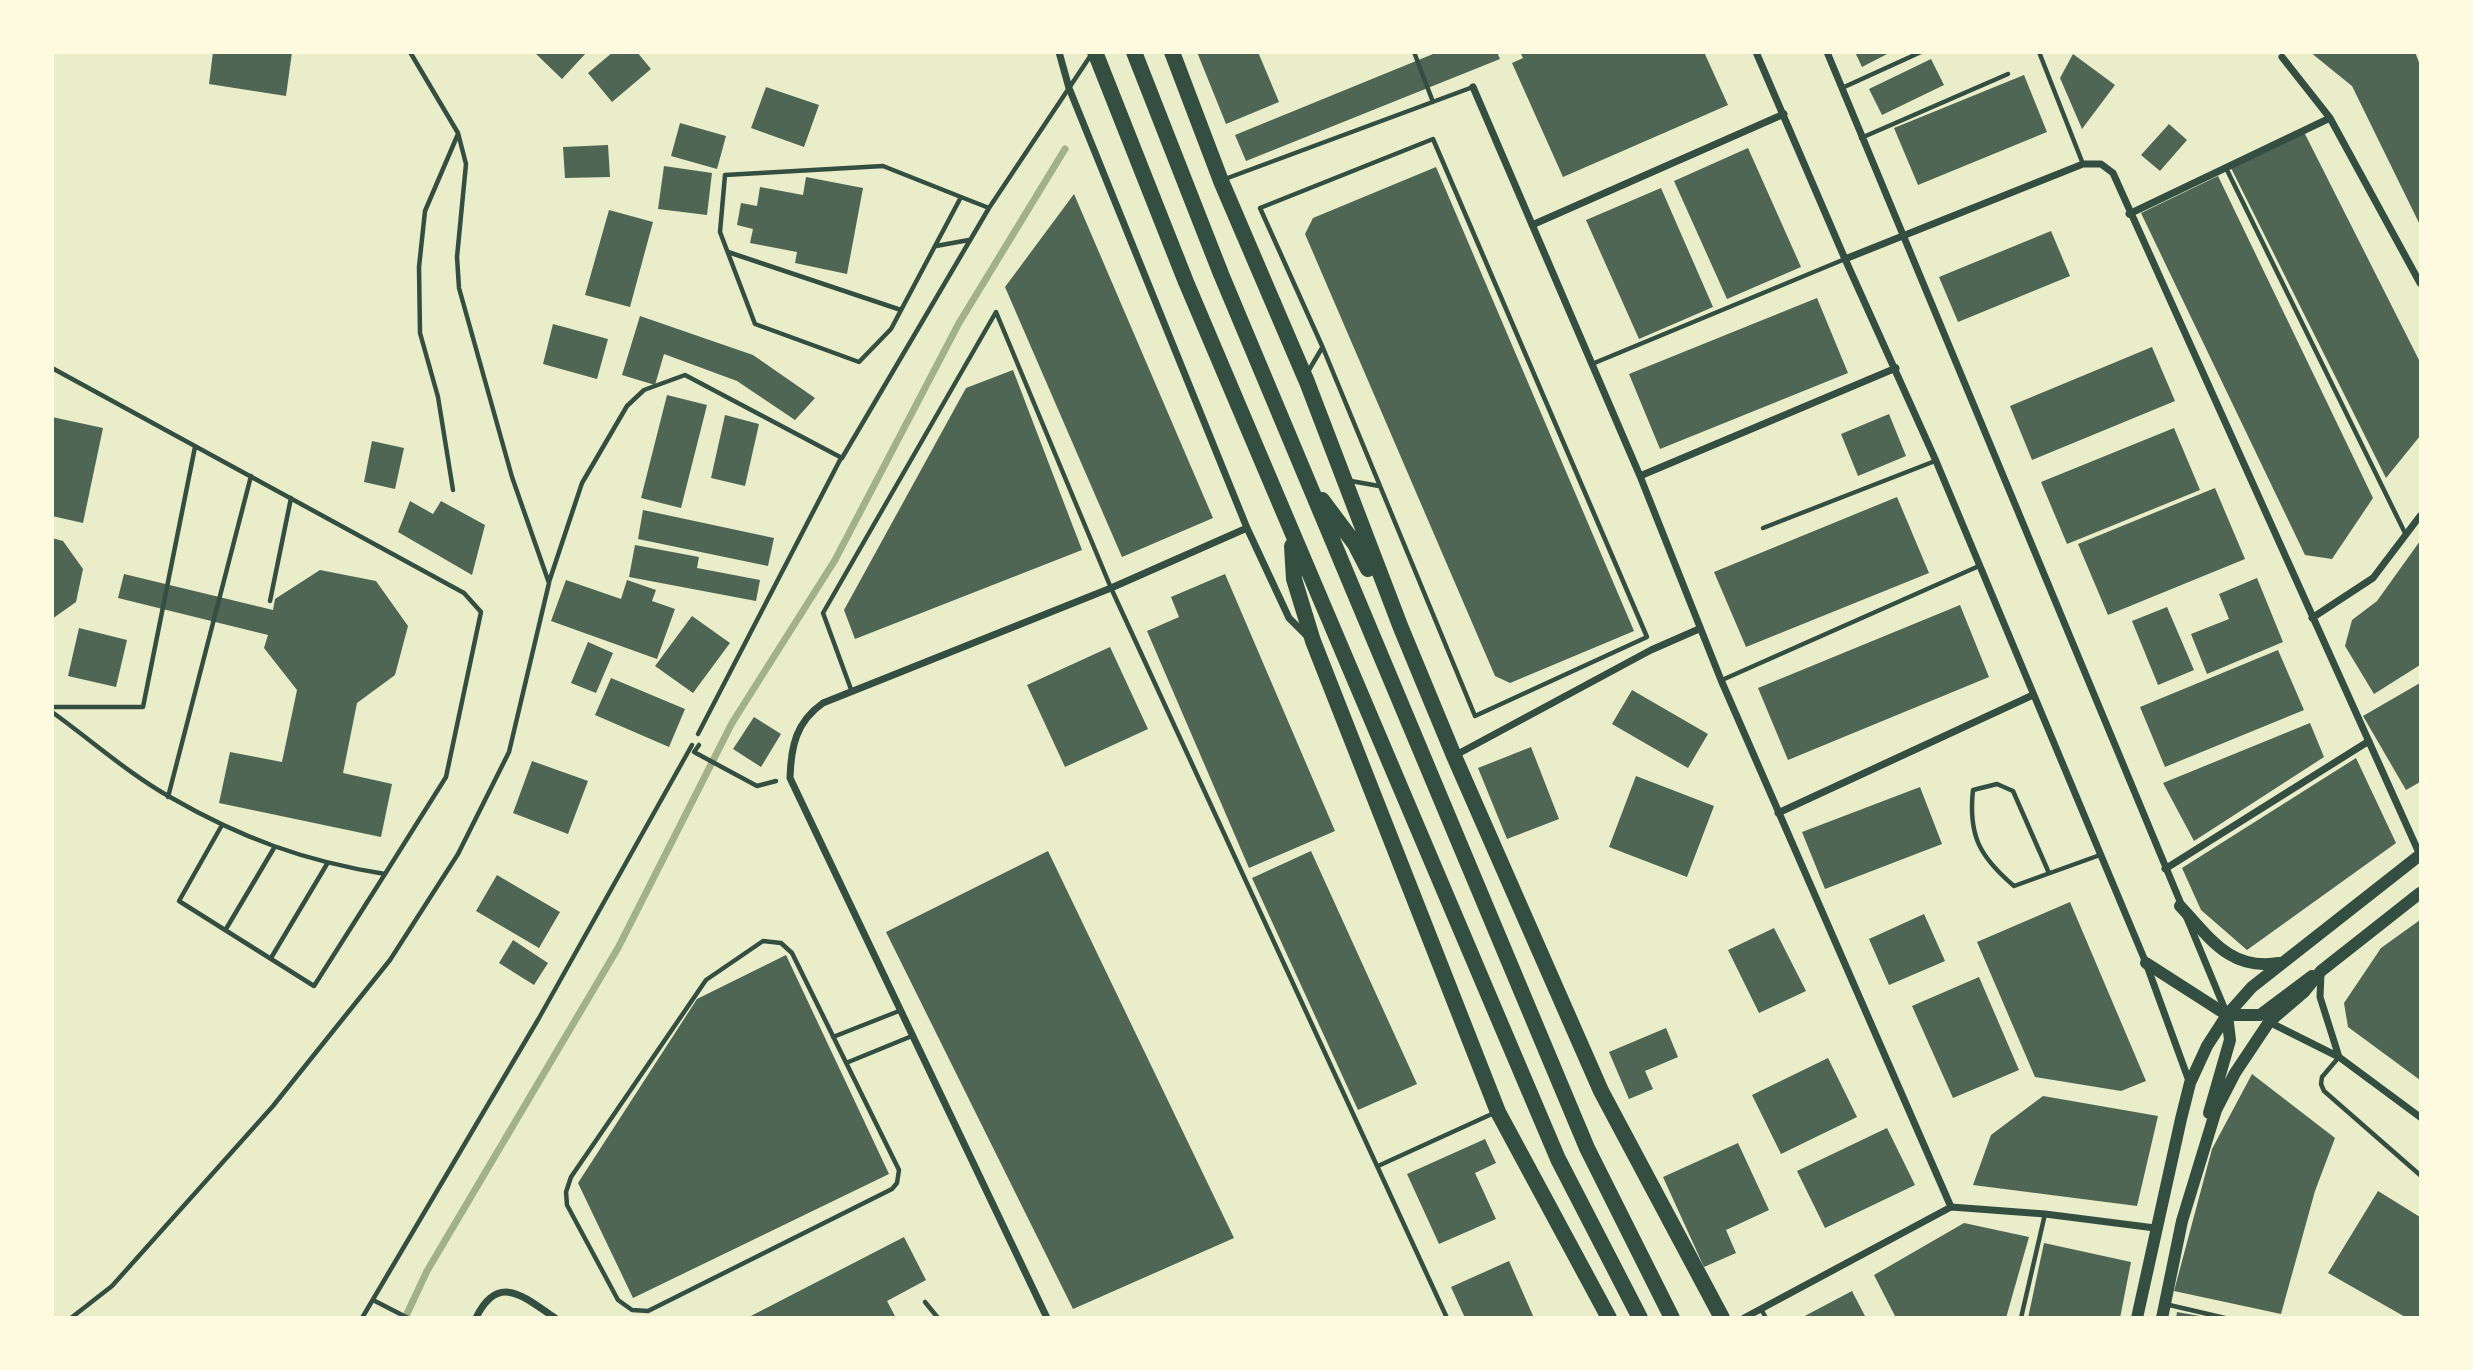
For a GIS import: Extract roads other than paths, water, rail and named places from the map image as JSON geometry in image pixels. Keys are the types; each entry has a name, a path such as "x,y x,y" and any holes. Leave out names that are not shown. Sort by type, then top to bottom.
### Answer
{"highway":[{"path":"1094,52 1186,282 1558,1159 1640,1318"},
{"path":"1134,52 1221,274 1587,1148 1672,1318"},
{"path":"1172,52 1221,181 1307,382 1343,481 1454,756 1601,1091 1722,1318"},
{"path":"1307,482 1355,544 1401,628"},
{"path":"1292,534 1294,579 1313,641 1498,1112 1609,1318"}],"street":[{"path":"1059,52 1069,88 1247,528 1289,618 1313,641"},
{"path":"1756,52 1845,260 1936,461 2146,963 2190,1083"},
{"path":"1827,52 2227,1015 2230,1040 2209,1108 2210,1129"},
{"path":"2282,57 2330,118 2420,283"},
{"path":"1474,87 1640,476 1699,629 1951,1207"},
{"path":"1532,225 1784,114"},
{"path":"2129,214 2330,118"},
{"path":"1845,260 2083,164 2101,164 2113,173 2129,214 2420,855 2280,962 2227,1015 2207,1046 2190,1083 2155,1228 2137,1318"},
{"path":"1640,476 1895,368"},
{"path":"2312,618 2373,578 2420,516"},
{"path":"1047,1318 790,778 792,744 808,714 824,703 1111,587 1247,528"},
{"path":"1454,756 1650,650 1699,629"},
{"path":"1778,813 2033,695"},
{"path":"2165,869 2369,741"},
{"path":"2146,963 2227,1015 2260,1015 2420,893"},
{"path":"2180,906 2231,956 2249,965 2280,962"},
{"path":"2163,1311 2182,1221 2210,1129 2235,1073 2269,1022 2304,992 2321,971"},
{"path":"2321,971 2320,997 2339,1057"},
{"path":"2269,1022 2339,1057 2420,1117"},
{"path":"1744,1318 1951,1207 2045,1214 2155,1228"},
{"path":"476,1318 484,1302 492,1294 505,1291 516,1294 555,1318"}],"lane":[{"path":"410,52 458,133 466,164 457,257 459,288 512,477 549,583"},
{"path":"698,734 842,458 989,208 1094,52"},
{"path":"1415,52 1433,102"},
{"path":"1841,88 1921,52"},
{"path":"2039,52 2083,164"},
{"path":"1861,138 2008,74"},
{"path":"1221,181 1474,87"},
{"path":"453,489 438,397 420,332 419,267 425,211 458,133"},
{"path":"1433,138 1647,637 1475,716 1379,486 1323,348 1261,208 1433,138"},
{"path":"961,197 891,329 859,362 755,324 720,232 724,175 883,166 989,208"},
{"path":"2226,168 2407,536"},
{"path":"935,247 970,240"},
{"path":"728,252 901,310"},
{"path":"1592,364 1845,260"},
{"path":"852,692 823,612 996,312 1111,587 1447,1318"},
{"path":"1307,382 1309,366 1323,348"},
{"path":"52,368 464,593 481,612 446,777 314,986 179,901 222,824"},
{"path":"71,1318 112,1286 273,1106 403,939 458,854 509,752 549,583 582,484 627,406 644,390 685,375 842,458"},
{"path":"52,710 143,707 195,447"},
{"path":"1763,527 1936,461"},
{"path":"168,797 251,476"},
{"path":"1343,481 1379,486"},
{"path":"270,601 291,498"},
{"path":"1721,680 1979,566"},
{"path":"52,710 168,797 222,824 274,848 327,864 385,874"},
{"path":"2049,873 2013,791 1997,784 1973,790 1970,809 1974,833 1987,863 2014,886 2100,855"},
{"path":"226,929 274,848"},
{"path":"271,958 327,864"},
{"path":"763,942 781,943 792,953 833,1037 900,1170 898,1183 892,1189 648,1311 632,1310 618,1300 567,1205 566,1192 571,1177 706,980 763,942"},
{"path":"833,1037 899,1011"},
{"path":"846,1063 912,1036"},
{"path":"2339,1057 2322,1077 2320,1084 2420,1175"},
{"path":"1377,1166 1498,1112"},
{"path":"2021,1318 2045,1214"},
{"path":"925,1302 938,1318"},
{"path":"1761,1309 1766,1318"},
{"path":"2163,1311 2225,1318"}],"waterway":[{"path":"405,1318 427,1271 618,948 732,723 835,560 959,323 1065,149"}]}
